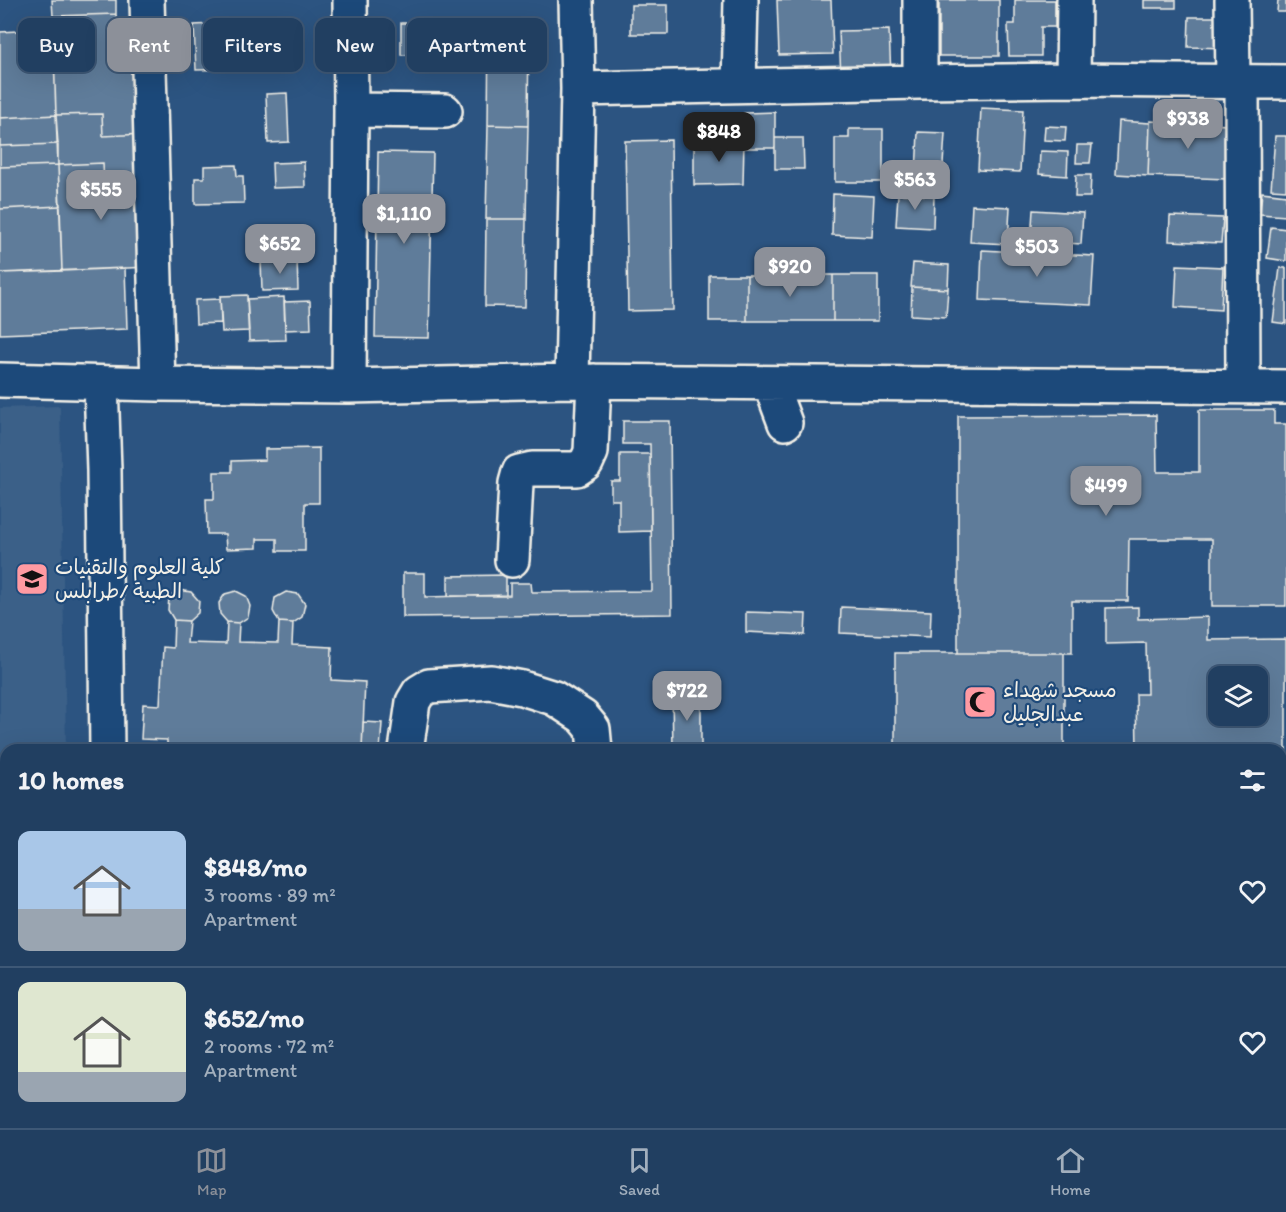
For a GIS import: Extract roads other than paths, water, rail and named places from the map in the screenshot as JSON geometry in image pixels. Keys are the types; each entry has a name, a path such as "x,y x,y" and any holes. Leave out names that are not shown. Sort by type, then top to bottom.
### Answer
{"street":[{"path":"147,0 158,384"},
{"path":"349,386 350,0"},
{"path":"512,560 516,483 519,472 532,469 577,469 586,463 591,452 583,381 576,0"},
{"path":"738,86 741,0"},
{"path":"920,0 920,82"},
{"path":"1073,80 1074,0"},
{"path":"1232,0 1238,82 1243,386"},
{"path":"578,89 1073,80 1286,82"},
{"path":"351,110 445,111"},
{"path":"0,380 349,386 583,381 1286,387"},
{"path":"101,383 107,744"},
{"path":"770,383 785,423"},
{"path":"407,744 413,702 419,693 429,686 491,682 522,687 554,698 583,717 593,729 594,744"}],"place":[{"name":"كلية العلوم والتقنيات الطبية /طرابلس","path":"32,579"},
{"name":"مسجد شهداء عبدالجليل","path":"980,702"}]}
